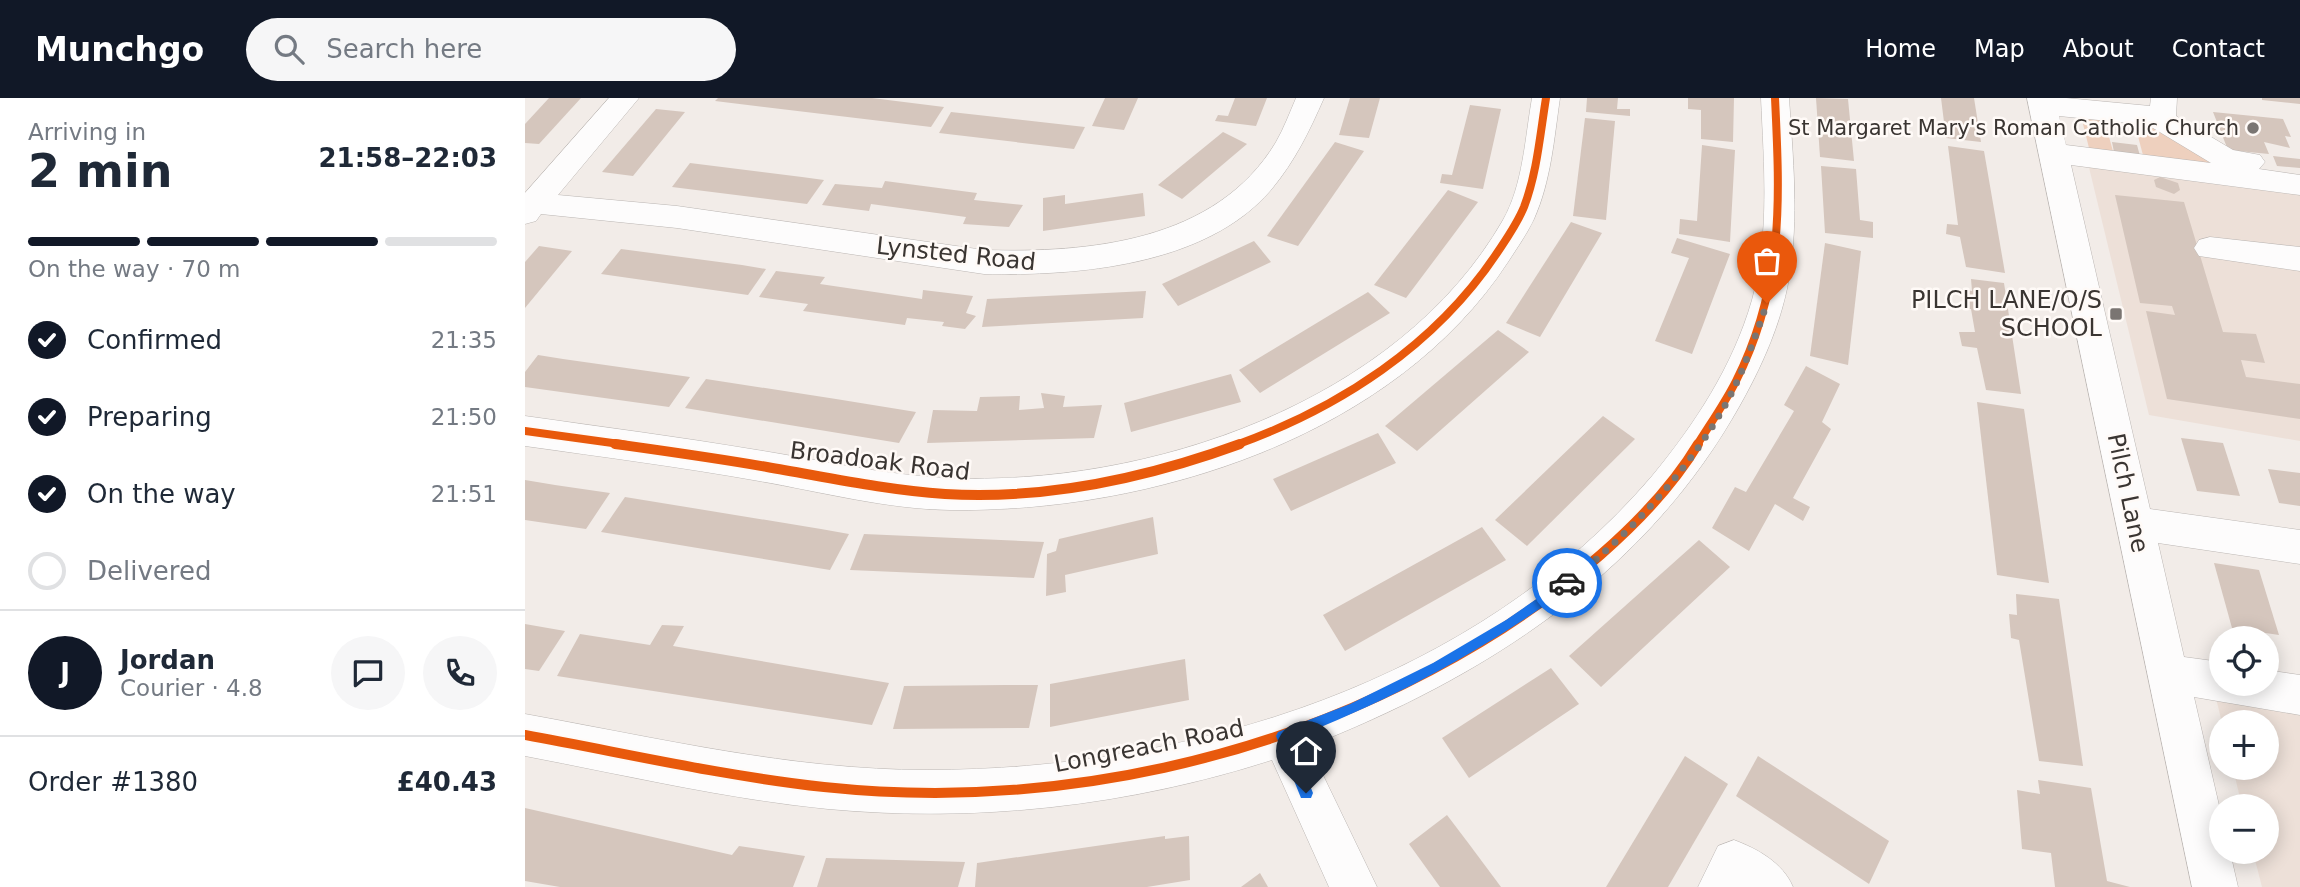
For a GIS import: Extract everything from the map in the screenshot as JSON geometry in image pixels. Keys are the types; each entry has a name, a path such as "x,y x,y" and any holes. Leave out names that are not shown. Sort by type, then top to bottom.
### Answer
{"street":[{"path":"530,208 625,98"},
{"name":"Lynsted Road","path":"530,208 677,217 984,262 1029,265 1078,262 1120,255 1163,241 1233,208 1257,190 1280,163 1300,130 1310,98"},
{"name":"Broadoak Road","path":"525,431 949,494 1079,487 1185,463 1263,436 1324,407 1371,380 1437,327 1465,299 1518,221 1535,165 1546,98"},
{"name":"Longreach Road","path":"525,735 806,784 923,792 976,792 1082,782 1167,766 1283,736 1396,688 1511,624 1598,557 1644,512 1705,435 1733,389 1767,303 1779,236 1776,98"},
{"path":"2042,101 2159,107 2226,159 2300,173"},
{"name":"Pilch Lane","path":"2042,101 2215,887"},
{"path":"2053,153 2300,185"},
{"path":"2210,248 2300,259"},
{"path":"2134,523 2300,547"},
{"path":"2168,674 2209,680"},
{"path":"2279,692 2300,695"},
{"path":"1283,736 1335,855 1354,887"},
{"path":"1721,887 1734,862 1770,887"}],"shaded area":[{"path":"2080,112 2103,115 2114,155 2090,152"},
{"path":"2134,121 2148,124 2224,170 2144,159"},
{"path":"2085,151 2300,179 2300,441 2149,415"},
{"path":"2300,677 2300,887 2262,887 2256,864 2279,864 2279,794 2239,794 2236,780 2279,780 2279,710 2219,710 2215,696 2279,696 2279,681"}],"building":[{"path":"549,98 581,98 539,144 525,143 525,124"},
{"path":"718,98 872,98 944,107 931,127 715,101"},
{"path":"1105,98 1138,98 1124,130 1092,126"},
{"path":"1235,98 1267,98 1256,126 1215,121 1218,115 1228,116"},
{"path":"1350,98 1380,98 1369,138 1339,135"},
{"path":"1587,98 1618,98 1617,109 1630,109 1630,116 1586,112"},
{"path":"1688,98 1734,98 1733,142 1701,139 1701,110 1688,109"},
{"path":"1816,98 1848,99 1854,161 1820,157"},
{"path":"1941,98 1974,98 1981,142 1946,138"},
{"path":"2300,98 2300,104 2262,100"},
{"path":"1470,105 1501,109 1483,189 1440,183 1442,174 1452,175"},
{"path":"656,109 685,112 633,176 602,172"},
{"path":"951,112 1085,127 1074,149 939,133"},
{"name":"St Margaret Mary's Roman Catholic Church","path":"2213,112 2283,119 2291,137 2285,136 2290,148 2264,142 2269,154 2228,150"},
{"path":"1585,118 1615,121 1606,220 1573,216"},
{"path":"1223,132 1247,144 1182,199 1158,185"},
{"path":"1335,142 1364,151 1298,246 1267,236"},
{"path":"2112,142 2137,145 2140,156 2114,152"},
{"path":"1702,145 1735,150 1730,242 1679,234 1680,219 1697,221"},
{"path":"1948,146 1984,151 2005,273 1966,267 1960,237 1946,234 1947,224 1958,225"},
{"path":"2273,156 2300,159 2300,168 2277,166"},
{"path":"690,163 824,180 807,204 672,187"},
{"path":"1821,166 1856,169 1860,220 1873,222 1873,238 1825,233"},
{"path":"2160,177 2178,183 2180,190 2174,194 2156,187 2154,180"},
{"path":"885,181 977,193 974,200 1023,205 1009,227 963,224 966,217 871,204 869,211 822,205 835,184 882,188"},
{"path":"1448,190 1478,202 1406,298 1374,285"},
{"path":"1143,193 1145,216 1043,231 1043,198 1065,195 1065,204"},
{"path":"2115,195 2184,202 2223,332 2256,334 2265,363 2241,360 2246,377 2300,384 2300,419 2167,399 2146,311 2175,315 2172,306 2140,303"},
{"path":"1571,222 1602,233 1540,337 1506,323"},
{"path":"1677,238 1730,254 1692,354 1655,341 1689,258 1671,253"},
{"path":"1254,241 1271,262 1178,306 1162,284"},
{"path":"1825,243 1861,251 1848,365 1810,356"},
{"path":"539,246 572,251 525,308 525,262"},
{"path":"621,249 766,269 748,295 601,274"},
{"path":"776,271 825,277 820,284 922,299 923,290 973,296 966,313 976,316 965,329 942,326 944,322 907,318 905,325 803,311 808,304 759,297"},
{"path":"1971,279 2004,283 2021,394 1986,390 1977,348 1962,346 1959,332 1975,332 1971,309 1966,309 1962,289 1972,291"},
{"path":"1146,291 1143,318 982,327 987,299"},
{"path":"1368,292 1390,313 1260,393 1239,370"},
{"path":"1498,330 1529,352 1417,451 1385,426"},
{"path":"538,355 690,377 669,407 525,387 525,372"},
{"path":"1806,366 1840,384 1822,422 1831,429 1793,498 1810,507 1803,521 1775,504 1749,551 1712,528 1735,487 1746,492 1794,411 1784,405"},
{"path":"1231,374 1241,402 1131,432 1124,403"},
{"path":"706,379 916,412 899,443 685,408"},
{"path":"1041,393 1065,396 1063,407 1102,405 1094,438 927,443 933,410 977,411 980,397 1020,396 1019,410 1044,408"},
{"path":"1977,402 2024,409 2049,583 1997,575"},
{"path":"1603,416 1635,439 1527,546 1495,520"},
{"path":"1378,433 1396,463 1291,511 1273,479"},
{"path":"2181,438 2223,443 2240,496 2197,491"},
{"path":"2268,469 2300,473 2300,506 2279,503"},
{"path":"525,480 610,493 586,529 525,520"},
{"path":"625,497 849,534 830,570 601,532"},
{"path":"1153,517 1158,554 1065,575 1066,592 1046,596 1047,554 1056,551 1059,539"},
{"path":"1482,527 1506,560 1345,651 1323,615"},
{"path":"864,534 1044,542 1034,578 850,570"},
{"path":"1699,540 1730,567 1601,687 1569,656"},
{"path":"2214,563 2259,570 2276,626 2231,626"},
{"path":"2016,594 2059,599 2083,766 2039,761 2019,640 2011,638 2009,614 2017,615"},
{"path":"525,624 565,631 539,671 525,669"},
{"path":"662,625 684,626 673,646 889,683 872,725 557,676 580,634 650,645"},
{"path":"1185,659 1189,700 1050,727 1050,684"},
{"path":"1551,668 1579,704 1469,778 1442,738"},
{"path":"1038,685 1029,728 893,729 904,686"},
{"path":"1685,756 1728,784 1668,887 1606,887"},
{"path":"1758,756 1889,841 1869,884 1736,796"},
{"path":"2038,780 2091,788 2107,881 2130,887 2055,887 2051,853 2022,849 2017,790 2040,794"},
{"path":"525,808 732,855 739,846 805,856 793,887 560,887 525,881"},
{"path":"1447,815 1501,887 1440,887 1409,844"},
{"path":"1165,836 1165,839 1189,836 1190,880 1147,887 975,887 977,863"},
{"path":"826,858 965,862 958,887 817,887"},
{"path":"1260,873 1268,887 1241,887"}],"cycle path":[{"path":"525,431 731,461 866,485 948,494 1026,493 1108,482 1191,462 1271,432 1348,394 1416,346 1473,289 1517,223 1529,193 1546,98"},
{"path":"525,735 725,772 825,787 926,792 1017,789 1153,770 1241,749 1361,705 1437,669 1510,625 1578,574 1640,516 1694,452 1736,381 1767,304 1773,279 1779,227 1775,98"}],"way so far":[{"path":"1567,583 1620,537 1644,512 1705,435 1733,389 1767,303"}],"place":[{"name":"St Margaret Mary's Roman Catholic Church","path":"2253,128"},
{"name":"PILCH LANE/O/S SCHOOL","path":"2116,314"}],"route":[{"path":"1306,793 1283,736 1354,709 1438,667 1511,624 1567,583"}]}
